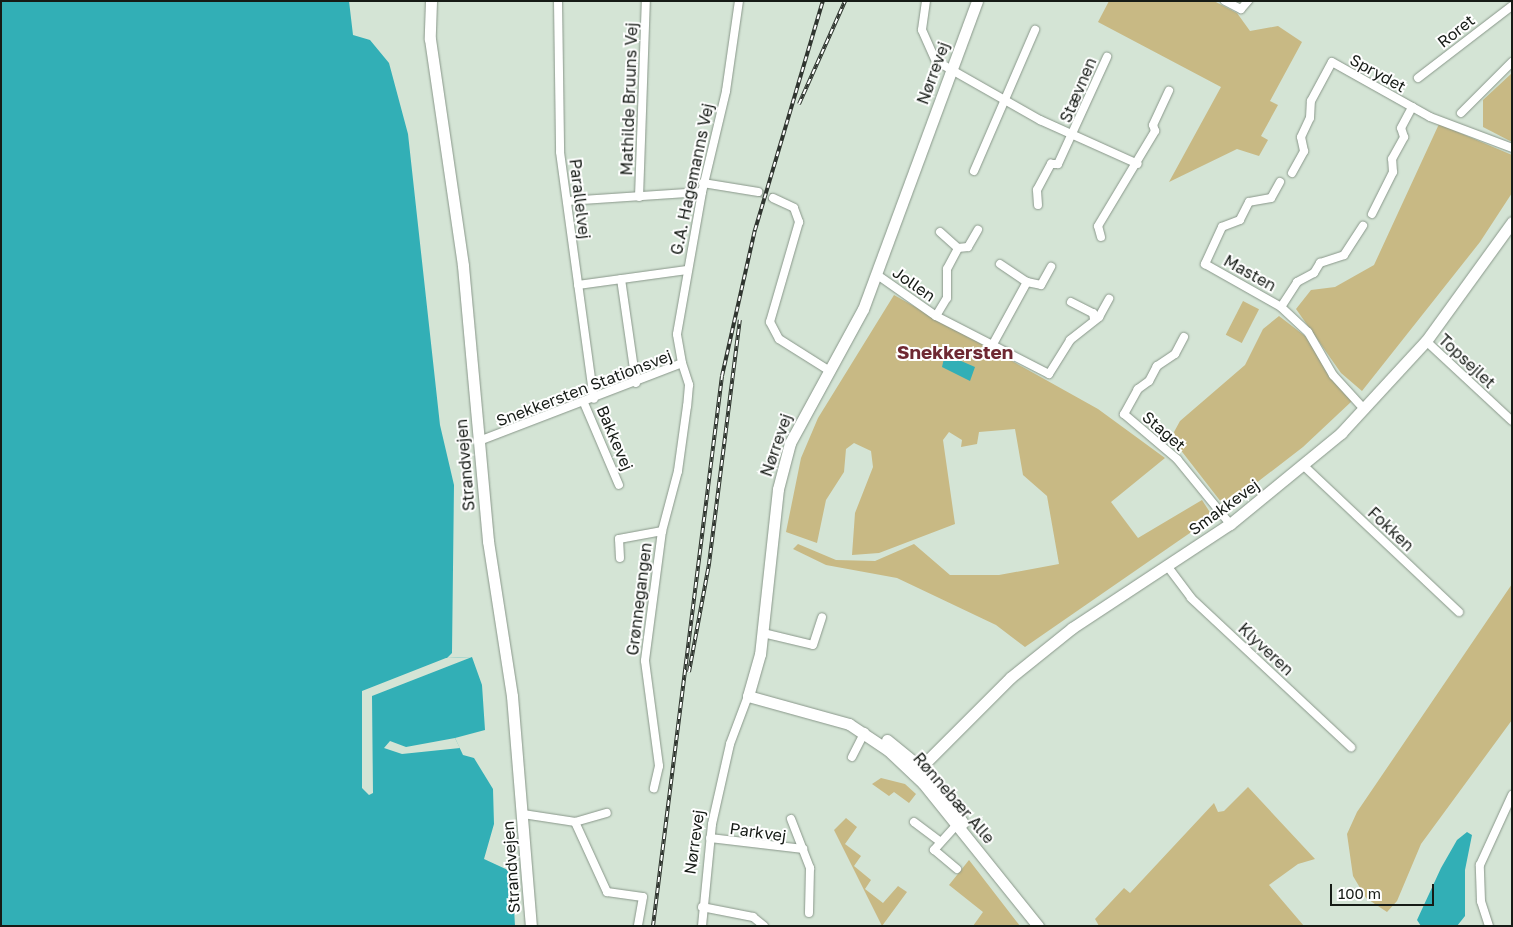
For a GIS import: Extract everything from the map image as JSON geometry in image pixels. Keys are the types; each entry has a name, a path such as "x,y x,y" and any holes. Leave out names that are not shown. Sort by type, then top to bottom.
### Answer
{"main road":[{"name":"Strandvejen","path":"432,1 430,39 463,266 488,540 510,670 532,926"},
{"name":"Nørrevej","path":"748,696 763,632 782,468 801,419 852,332 876,274 976,1"},
{"name":"Smakkevej","path":"918,770 1032,660 1072,628 1168,567 1230,524 1304,466 1365,410 1426,341 1512,222"},
{"name":"Rønnebær Alle","path":"748,696 832,718 888,740 918,770 1038,926"}],"street":[{"name":"Parallelvej","path":"558,1 560,152 594,399"},
{"name":"Mathilde Bruuns Vej","path":"639,197 646,1"},
{"name":"G.A. Hagemanns Vej","path":"682,363 677,334 687,270 702,192 726,91 739,1"},
{"name":"Stævnen","path":"926,1 922,30 936,60 1006,101 1138,164"},
{"path":"1225,1 1241,9 1248,1"},
{"name":"Roret","path":"1418,78 1512,6"},
{"path":"974,171 1006,101 1035,30"},
{"name":"Stævnen","path":"1038,205 1037,190 1074,134 1107,57"},
{"name":"Sprydet","path":"1292,173 1304,151 1301,136 1310,118 1311,101 1332,62 1412,108 1512,148"},
{"path":"1461,112 1512,62"},
{"path":"1101,237 1098,226 1138,164 1169,91"},
{"name":"Sprydet","path":"1372,214 1393,172 1392,159 1404,137 1401,128 1412,108"},
{"name":"Masten","path":"1280,182 1271,198 1249,202 1240,220 1222,227 1205,264 1281,307 1308,332 1332,376 1365,410"},
{"path":"704,183 758,192"},
{"path":"567,201 702,192"},
{"path":"773,198 794,208 799,222 770,322 779,339 828,370"},
{"name":"Masten","path":"1281,307 1297,282 1314,273 1320,263 1344,255 1363,226"},
{"name":"Jollen","path":"936,316 947,298 947,269 958,248 968,248 978,230"},
{"path":"940,232 958,248"},
{"path":"1000,264 1027,282 1041,285 1051,267"},
{"path":"578,285 687,270"},
{"name":"Jollen","path":"876,274 936,316 1049,374 1070,340 1094,319 1109,299"},
{"path":"621,280 636,383"},
{"path":"993,344 1027,282"},
{"path":"1071,302 1093,313 1094,319"},
{"name":"Staget","path":"1184,337 1175,354 1156,366 1149,381 1138,389 1124,414 1177,459 1230,524"},
{"name":"Topsejlet","path":"1426,341 1512,421"},
{"name":"Snekkersten Stationsvej","path":"479,441 636,383 682,363 689,385 678,471 669,499"},
{"name":"Bakkevej","path":"584,402 619,485"},
{"name":"Fokken","path":"1304,466 1459,612"},
{"name":"Grønnegangen","path":"654,788 659,766 645,661 662,531 669,499"},
{"name":"Grønnegangen","path":"620,558 619,539 662,531"},
{"name":"Klyveren","path":"1168,567 1190,598 1351,747"},
{"path":"763,632 813,645 822,617"},
{"name":"Nørrevej","path":"702,926 702,907 710,838 730,744 748,696"},
{"path":"852,757 865,732"},
{"path":"1489,926 1481,901 1480,865 1512,795"},
{"path":"523,814 576,822 607,813"},
{"name":"Parkvej","path":"792,819 803,849 812,883 810,913"},
{"path":"576,822 607,892 643,897 638,926"},
{"path":"914,822 938,840"},
{"path":"957,869 934,850 938,840 958,823"},
{"name":"Parkvej","path":"710,838 803,849"},
{"path":"702,907 753,917 764,926"}],"shaded area":[{"path":"1109,1 1214,1 1237,13 1250,31 1278,26 1302,42 1270,101 1278,105 1261,136 1268,140 1259,156 1237,149 1169,182 1221,87 1098,22"},
{"path":"1512,73 1512,142 1483,127 1483,100"},
{"path":"1439,124 1512,155 1512,193 1480,242 1362,391 1341,373 1296,309 1311,290 1335,287 1374,265"},
{"path":"894,295 1098,409 1165,458 1111,502 1138,538 1202,500 1213,517 1025,647 996,625 897,578 826,565 793,549 798,544 836,560 875,561 914,544 950,575 999,575 1059,564 1047,496 1023,475 1015,429 979,432 977,444 961,447 962,440 949,432 943,440 955,524 879,553 852,555 855,513 873,467 871,451 854,443 846,449 844,472 826,500 817,543 786,532 801,458 818,418"},
{"path":"1243,301 1259,309 1242,343 1226,335"},
{"path":"1279,316 1305,336 1352,401 1303,447 1225,507 1176,444 1174,432 1180,421 1245,365 1263,329"},
{"path":"1512,584 1512,720 1421,844 1397,901 1387,912 1366,898 1353,876 1347,834 1357,812"},
{"path":"881,778 905,784 916,794 909,803 894,792 889,796 872,784"},
{"path":"1248,787 1315,859 1298,864 1269,885 1304,926 1099,926 1095,919 1124,888 1130,893 1214,803 1218,812 1224,811"},
{"path":"846,818 857,827 845,844 861,856 854,866 871,880 865,889 883,903 898,886 907,892 882,926 834,830"},
{"path":"969,860 1020,926 973,926 983,912 949,885"}],"water":[{"path":"1,1 349,1 353,35 370,40 389,63 408,134 440,425 454,485 452,653 447,658 472,657 482,685 485,730 455,738 463,755 474,758 493,789 494,824 484,859 512,872 515,926 1,926"},
{"path":"945,354 975,367 970,381 942,367"},
{"path":"1467,832 1472,835 1465,870 1465,916 1457,926 1421,926 1417,920 1441,868 1457,840"}],"pier":[{"path":"472,657 372,696 373,793 369,795 362,788 362,691 446,658"},
{"path":"455,738 460,748 402,754 384,748 390,741 406,747"}],"tunnel":[{"path":"758,192 773,198"}],"railway":[{"path":"653,926 722,376 755,230 823,1"},
{"path":"799,104 845,1"},
{"path":"689,672 709,564 740,320"}],"district":[{"name":"Snekkersten","path":"955,352"}]}
